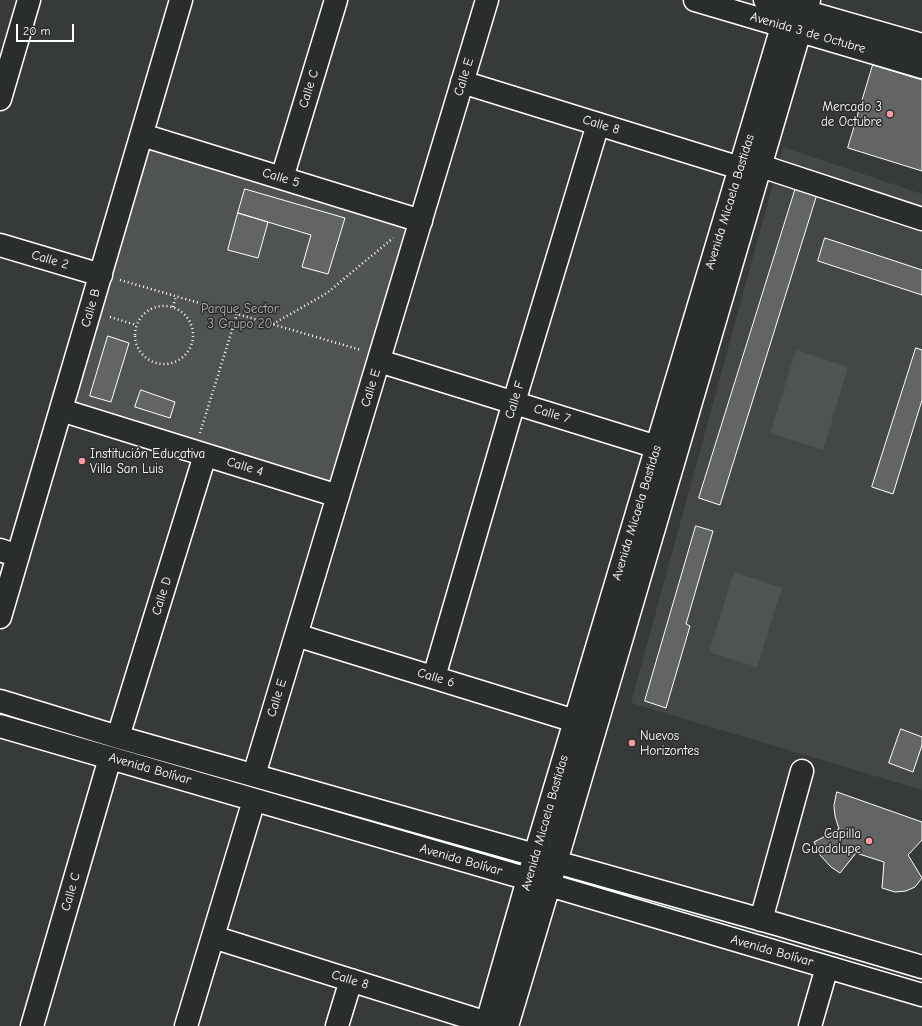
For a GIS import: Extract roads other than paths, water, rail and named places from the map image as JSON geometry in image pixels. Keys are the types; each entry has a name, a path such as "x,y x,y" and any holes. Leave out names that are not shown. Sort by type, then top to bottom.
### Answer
{"street":[{"path":"0,99 29,0"},
{"name":"Calle C","path":"282,178 336,0"},
{"name":"Calle E","path":"254,775 487,0"},
{"name":"Avenida 3 de Octubre","path":"695,0 796,13 922,45"},
{"name":"Avenida 3 de Octubre","path":"765,0 922,67"},
{"name":"Calle B","path":"0,617 9,553 61,410 142,135 178,1"},
{"name":"Avenida Micaela Bastidas","path":"493,1025 550,885 761,166 796,13"},
{"name":"Avenida Micaela Bastidas","path":"493,1025 535,855 740,168 796,13"},
{"name":"Calle 8","path":"462,82 740,168"},
{"name":"Calle F","path":"434,677 514,402 598,124"},
{"name":"Calle 5","path":"142,135 421,221"},
{"path":"761,166 922,219"},
{"name":"Calle 2","path":"0,245 101,275"},
{"name":"Calle 7","path":"379,358 657,447"},
{"name":"Calle 4","path":"61,410 338,496"},
{"name":"Calle D","path":"118,737 205,455"},
{"name":"Calle 6","path":"296,635 575,721"},
{"name":"Avenida Bolívar","path":"0,701 118,737 535,855 922,967"},
{"name":"Avenida Bolívar","path":"0,726 528,880 550,885 922,995"},
{"name":"Calle C","path":"32,1026 110,758"},
{"path":"760,920 802,771"},
{"path":"186,1026 254,800"},
{"name":"Calle 8","path":"213,937 493,1025"},
{"path":"810,1026 827,967"},
{"path":"337,1026 351,980"}],"place":[{"name":"Mercado 3 de Octubre","path":"890,114"},
{"name":"Institución Educativa Villa San Luis","path":"82,461"},
{"name":"Nuevos Horizontes","path":"632,743"},
{"name":"Capilla Guadalupe","path":"869,841"}],"park label":[{"name":"Parque Sector 3 Grupo 20","path":"240,316"}]}
